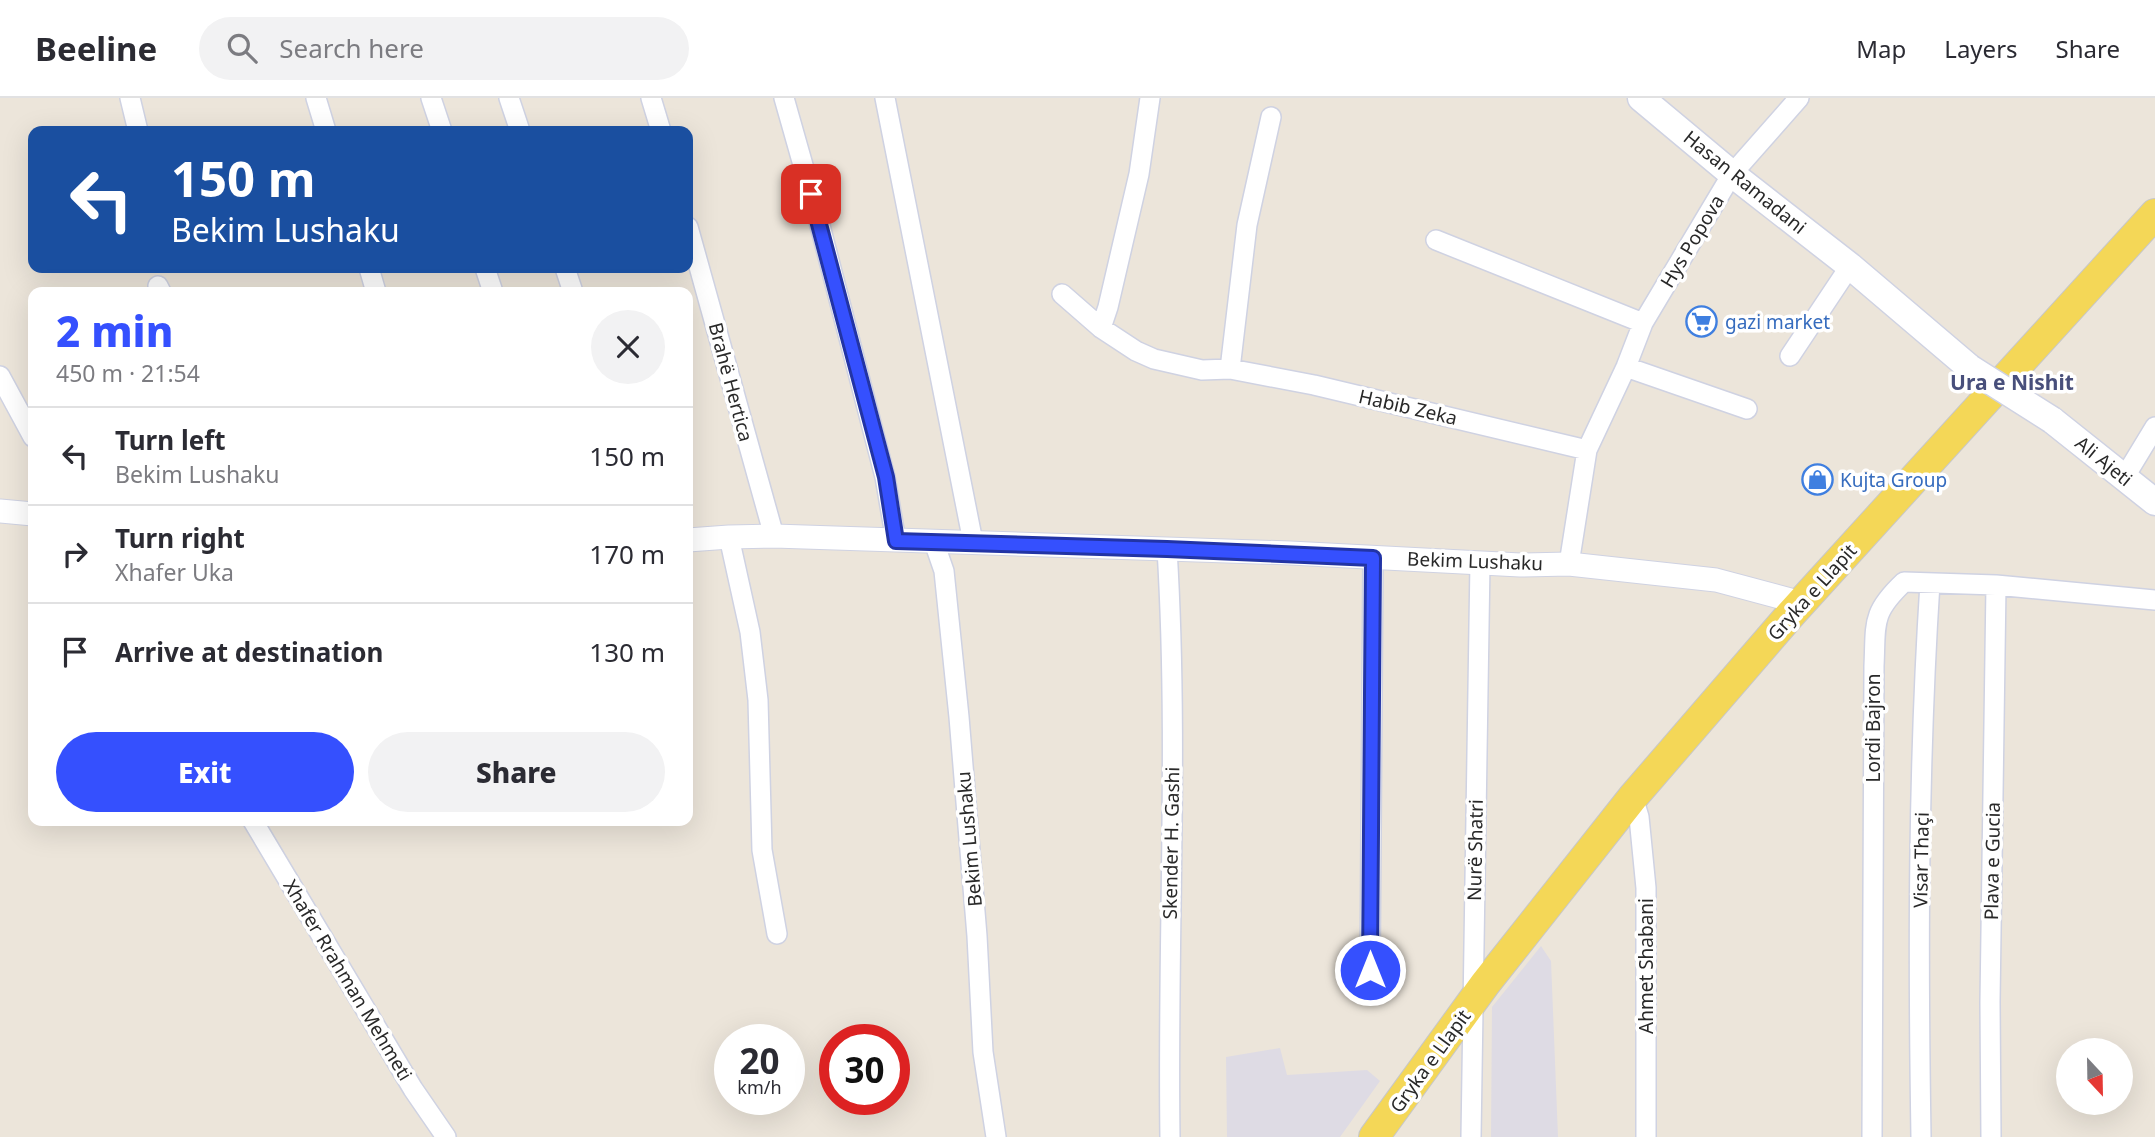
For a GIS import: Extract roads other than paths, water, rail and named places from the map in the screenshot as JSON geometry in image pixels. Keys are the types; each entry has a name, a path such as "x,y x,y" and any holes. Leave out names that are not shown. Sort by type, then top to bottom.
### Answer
{"main road":[{"name":"Hasan Ramadani","path":"1641,98 1732,174 1850,265 1970,368"},
{"name":"Gryka e Llapit","path":"1374,1137 1479,993 1633,796 1802,603 2155,214"},
{"name":"Ali Ajeti","path":"1970,368 2052,420 2155,502"}],"street":[{"path":"130,98 137,126"},
{"path":"316,98 324,126"},
{"path":"431,98 440,126"},
{"path":"509,98 518,126"},
{"path":"651,98 659,126"},
{"path":"784,98 886,477 896,541"},
{"path":"886,98 973,542"},
{"path":"1101,328 1139,174 1150,98"},
{"name":"Hys Popova","path":"1569,564 1587,450 1626,367 1643,323 1732,174 1799,98"},
{"path":"1230,369 1247,225 1271,117"},
{"path":"1436,240 1643,323"},
{"name":"Brahë Hertica","path":"693,245 774,537"},
{"path":"1790,356 1850,265"},
{"name":"Habib Zeka","path":"1062,294 1101,328 1136,351 1154,359 1202,370 1230,369 1314,385 1587,450"},
{"path":"1626,367 1747,409"},
{"path":"0,376 28,428"},
{"path":"2124,478 2155,427"},
{"path":"0,511 28,513"},
{"path":"729,537 750,632 758,700 762,850 777,934"},
{"name":"Bekim Lushaku","path":"693,540 774,537 973,542 1520,565 1569,564 1716,580 1802,603"},
{"name":"Bekim Lushaku","path":"934,542 944,571 960,730 983,1052 996,1137"},
{"name":"Skender H. Gashi","path":"1167,549 1172,750 1168,1037 1170,1137"},
{"path":"1370,970 1373,558"},
{"name":"Nurë Shatri","path":"1471,1137 1479,993 1480,562"},
{"name":"Lordi Bajron","path":"1872,1137 1876,617 1886,599 1905,582 1996,585 2155,600"},
{"name":"Visar Thaçi","path":"1921,1137 1919,1012 1922,734 1930,583"},
{"name":"Plava e Gucia","path":"1991,1137 1990,1002 1996,585"},
{"name":"Ahmet Shabani","path":"1633,796 1639,817 1646,888 1646,1137"},
{"name":"Xhafer Rrahman Mehmeti","path":"256,826 413,1089 446,1137"},
{"name":"Gryka e Llapit","path":"1479,993 1481,1137"}],"place":[{"name":"gazi market","path":"1702,322"},
{"name":"Kujta Group","path":"1817,480"}],"district":[{"name":"Ura e Nishit","path":"2012,383"}]}
